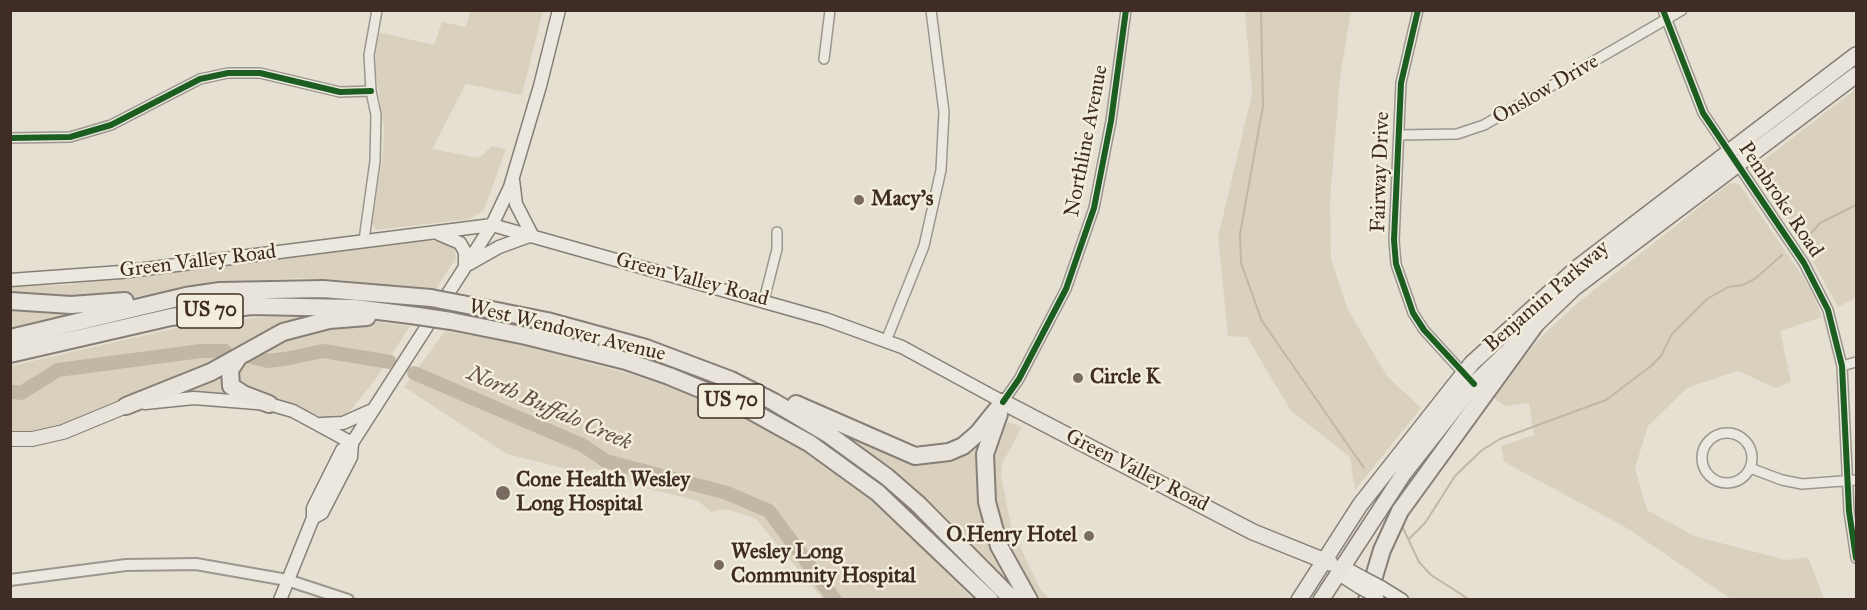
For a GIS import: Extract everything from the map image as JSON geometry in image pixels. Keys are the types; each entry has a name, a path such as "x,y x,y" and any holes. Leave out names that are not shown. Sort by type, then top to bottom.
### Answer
{"highway":[{"name":"Benjamin Parkway","path":"1321,600 1468,379 1536,325 1574,288 1733,160 1857,55"},
{"name":"Benjamin Parkway","path":"1299,600 1360,505 1468,379 1506,330 1569,275 1857,75"},
{"name":"West Wendover Avenue","path":"10,338 186,296 229,290 292,288 357,290 431,298 516,313 614,338 731,380 828,434 887,477 918,504 1012,600"},
{"path":"10,301 71,305 186,296"},
{"name":"West Wendover Avenue","path":"10,354 129,325 222,309 318,306 450,321 626,361 744,407 809,443 843,466 909,521 990,600"},
{"path":"126,406 211,372 283,332 308,324 347,319 416,316"},
{"path":"1371,591 1382,550 1400,511 1536,325"},
{"path":"238,358 230,370 231,386 243,394 269,404"},
{"path":"731,380 765,390 915,456 949,452 963,446 978,433 1003,402"},
{"path":"1003,402 985,454 987,502 999,546 1029,600"},
{"name":"Green Valley Road","path":"1003,402 1253,532 1340,569"},
{"path":"964,576 982,600"}],"main road":[{"path":"280,600 313,518 313,508 342,450 352,443 492,225 513,174 559,10"},
{"path":"466,267 499,247 532,235 516,204 513,174"},
{"name":"Green Valley Road","path":"10,280 121,272 492,225 764,300 886,341 936,365 1003,402"},
{"path":"432,232 460,243 465,252 466,267"},
{"path":"10,439 32,439 63,432 126,406 194,398 269,404 316,423 352,443"},
{"path":"316,423 343,423 374,408"},
{"name":"Green Valley Road","path":"1340,569 1371,591 1402,600"}],"street":[{"path":"364,240 376,137 376,115 371,91 369,55 377,10"},
{"path":"824,59 830,10"},
{"path":"886,341 924,246 941,170 944,112 931,10"},
{"name":"Northline Avenue","path":"1003,402 1019,379 1061,299 1087,231 1103,166 1126,10"},
{"name":"Fairway Drive","path":"1418,10 1401,83 1394,240 1396,264 1413,313 1424,330 1468,379"},
{"name":"Onslow Drive","path":"1399,135 1457,134 1477,129 1664,15 1682,10"},
{"name":"Pembroke Road","path":"1664,15 1698,104 1817,284 1828,310 1842,366 1851,481 1852,540 1857,558"},
{"path":"10,138 70,137 111,125 200,79 228,73 260,74 340,92 371,91"},
{"path":"764,300 777,249 777,232"},
{"path":"1842,366 1857,362"},
{"path":"1732,433 1747,443 1751,451 1750,468 1746,474 1733,483 1717,481 1702,464 1704,448 1716,435 1732,433"},
{"path":"1750,468 1782,480 1802,484 1851,481"},
{"path":"10,580 126,565 173,563 225,567 287,580 348,600"}],"shaded area":[{"path":"470,11 543,11 522,95 466,84 432,149 479,158 492,146 506,149 484,210 470,219 376,230 372,223 383,153 384,128 375,69 378,32 434,45 442,22 466,27"},
{"path":"1245,11 1351,11 1340,78 1330,200 1331,259 1348,310 1387,376 1421,408 1355,490 1350,457 1291,411 1247,337 1228,336 1218,237 1252,94"},
{"path":"1856,89 1856,298 1838,307 1805,247 1756,174 1756,166"},
{"path":"1730,183 1739,184 1799,271 1813,294 1822,317 1780,331 1791,382 1776,388 1738,371 1687,388 1648,426 1635,468 1647,510 1694,536 1786,560 1808,557 1824,599 1731,599 1627,528 1504,462 1501,446 1534,435 1529,403 1505,406 1491,396 1542,336 1579,302"},
{"path":"447,240 453,244 456,258 434,292 342,280 297,278 250,281 131,297 11,297 10,287 65,285 405,242"},
{"path":"11,307 71,311 71,314 11,327"},
{"path":"334,315 184,378 109,404 65,424 48,430 11,432 11,366 181,327 263,317"},
{"path":"378,322 410,326 375,380 350,411 338,419 325,418 290,403 241,390 237,366 291,336 348,323"},
{"path":"445,331 509,342 634,375 689,394 747,418 791,443 864,493 902,527 972,599 823,599 755,518 726,509 711,512 698,501 633,485 622,475 595,469 583,473 507,454 404,387"},
{"path":"224,371 232,395 230,396 175,395"},
{"path":"815,420 895,455 981,437 1007,577 1005,578 938,509 888,466 864,448"},
{"path":"1008,422 1022,427 1002,464 1001,475 1011,527 1039,587 1049,599 1034,599 1007,548 992,490 992,465 999,436"}],"waterway":[{"path":"1261,10 1263,106 1240,234 1241,263 1262,321 1364,468"},
{"path":"1805,240 1820,223 1856,205"},
{"path":"1409,539 1425,523 1455,476 1482,450 1500,439 1606,400 1651,366 1661,356 1672,334 1707,299 1728,287 1743,285 1756,278 1782,255"},
{"name":"North Buffalo Creek","path":"14,392 21,393 58,370 201,351 225,351"},
{"name":"North Buffalo Creek","path":"252,357 267,361 323,351 390,362"},
{"name":"North Buffalo Creek","path":"414,373 582,445 606,461 727,493 769,511 835,600"},
{"path":"1401,524 1419,562 1431,575 1470,600"}],"cycle path":[{"path":"1003,402 1019,379 1066,289 1094,208 1111,121 1126,10"},
{"path":"1418,10 1401,83 1394,240 1396,264 1413,313 1424,330 1474,384"},
{"path":"1663,10 1703,113 1804,263 1828,310 1842,366 1849,511 1856,558"},
{"path":"10,138 70,137 111,125 200,79 228,73 260,73 340,92 371,91"}],"place":[{"name":"Macy's","path":"859,200"},
{"name":"Circle K","path":"1078,378"},
{"name":"Cone Health Wesley Long Hospital","path":"503,493"},
{"name":"O.Henry Hotel","path":"1089,536"},
{"name":"Wesley Long Community Hospital","path":"719,565"}]}
